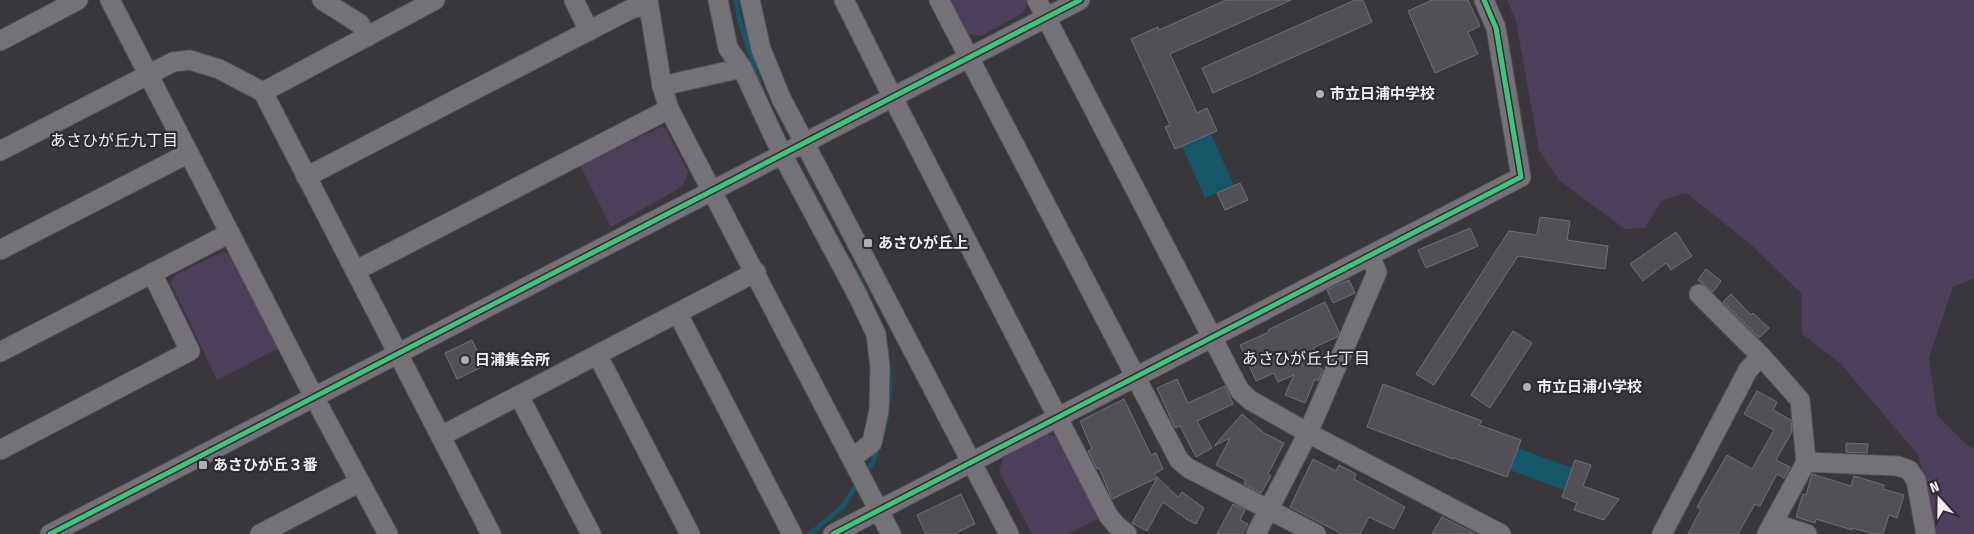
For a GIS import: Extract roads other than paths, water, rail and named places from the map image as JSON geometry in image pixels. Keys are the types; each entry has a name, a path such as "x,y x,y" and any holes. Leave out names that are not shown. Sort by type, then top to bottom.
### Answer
{"street":[{"path":"0,41 78,0"},
{"path":"110,0 314,397 388,534"},
{"path":"322,0 360,24 367,37"},
{"path":"263,92 435,0"},
{"path":"574,0 590,31"},
{"path":"718,0 728,48 742,68 782,154 858,296 876,334 880,366 880,410 872,443 852,458"},
{"path":"750,0 761,49 781,98 1009,534"},
{"path":"844,0 1108,515 1127,534"},
{"path":"939,0 1179,460 1188,468 1316,534"},
{"path":"1038,0 1240,391 1250,400 1308,433 1501,534"},
{"path":"50,534 1080,0"},
{"path":"833,534 1521,177 1496,28 1484,0"},
{"path":"306,177 648,2 662,86 669,109 756,272 891,534"},
{"path":"0,151 173,62 190,60 219,69 263,92 491,534"},
{"path":"662,86 742,68"},
{"path":"354,271 669,109"},
{"path":"0,250 189,153"},
{"path":"0,352 230,233"},
{"path":"1256,534 1308,433 1377,272 1370,256"},
{"path":"440,436 598,356 756,272"},
{"path":"0,450 190,351 152,273"},
{"path":"1700,294 1762,356 1800,400 1806,462 1770,528 1807,534"},
{"path":"678,314 792,534"},
{"path":"598,356 690,534"},
{"path":"1662,534 1748,370 1762,356"},
{"path":"520,396 590,534"},
{"path":"1806,462 1898,466 1909,470 1916,480 1926,534"},
{"path":"260,534 360,482"}],"water":[{"path":"1211,134 1234,186 1205,198 1182,146"},
{"path":"1518,448 1572,468 1564,490 1510,470"}],"waterway":[{"path":"736,0 739,18 759,82"},
{"path":"849,260 867,293"},
{"path":"888,404 889,370"},
{"path":"883,434 887,415"},
{"path":"866,472 873,462 878,446"},
{"path":"810,534 842,507 858,483"}],"place":[{"name":"市立日浦中学校","path":"1320,94"},
{"name":"あさひが丘上","path":"868,243"},
{"name":"日浦集会所","path":"465,360"},
{"name":"市立日浦小学校","path":"1527,387"},
{"name":"あさひが丘３番","path":"203,465"}],"district":[{"name":"あさひが丘九丁目","path":"114,140"},
{"name":"あさひが丘七丁目","path":"1306,358"}]}
